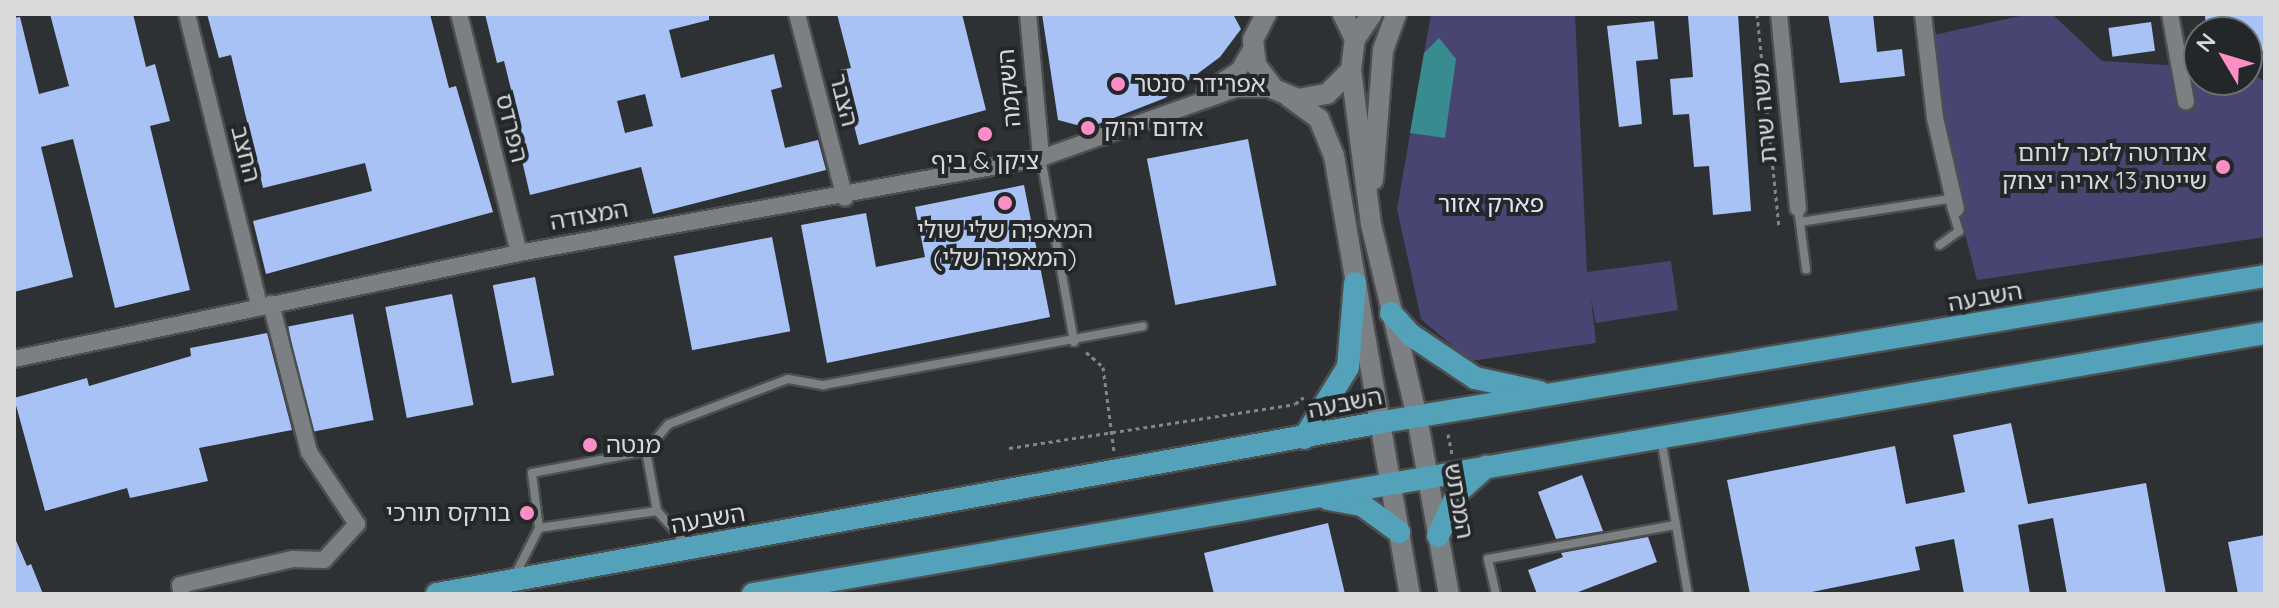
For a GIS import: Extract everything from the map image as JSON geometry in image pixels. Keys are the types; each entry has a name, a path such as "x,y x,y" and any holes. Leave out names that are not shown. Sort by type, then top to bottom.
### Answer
{"highway":[{"name":"השבעה","path":"437,594 515,577 692,549 1377,423 2265,276"},
{"path":"1304,438 1348,367 1355,283"},
{"path":"1391,313 1411,335 1475,378 1534,391 1569,393"},
{"path":"753,594 1492,463 1661,438 2265,333"},
{"path":"1438,536 1458,492 1492,463"},
{"path":"1311,496 1362,505 1399,532"}],"street":[{"name":"החצב","path":"182,594 180,585 293,559 324,560 357,524 309,452 265,305 187,14"},
{"name":"הפרדס","path":"459,14 519,253"},
{"name":"הצבר","path":"797,14 845,198"},
{"name":"השקמה","path":"1028,14 1041,158"},
{"path":"1343,14 1355,39"},
{"path":"1371,224 1351,70 1355,39 1372,14"},
{"path":"1371,224 1380,75 1396,14"},
{"name":"משה שרת","path":"1779,14 1799,215"},
{"path":"1923,14 1935,118 1956,209"},
{"path":"2170,14 2186,102"},
{"name":"המצודה","path":"1170,115 1239,70 1258,26"},
{"path":"1258,26 1256,65 1281,93 1319,119 1328,135 1377,423 1410,594"},
{"path":"1281,93 1327,94 1351,70"},
{"name":"המצודה","path":"14,359 519,253 845,198 1041,158 1170,115 1236,89 1281,93"},
{"name":"המכתש","path":"1371,224 1417,417 1449,594"}],"lane":[{"path":"1041,158 1074,342"},
{"path":"1806,269 1799,215 1939,197 1949,199 1956,209 1959,231 1940,245"},
{"path":"515,577 539,528 532,473 646,451 669,424 788,379 823,385 1074,342 1143,326"},
{"path":"1661,438 1688,594"},
{"path":"646,451 657,511 692,549"},
{"path":"539,528 657,511"},
{"path":"1496,594 1488,559 1675,525"}],"path":[{"path":"1757,14 1779,228"},
{"path":"1074,342 1103,367 1117,472"},
{"path":"1009,448 1111,435 1295,404 1306,396"}],"green space":[{"name":"פארק אזור","path":"1431,14 1575,14 1587,272 1671,261 1678,310 1596,323 1591,299 1596,343 1470,361 1421,319 1397,209"},
{"path":"2029,14 2052,14 2102,61 2183,66 2183,96 2263,96 2263,81 2265,237 1977,280 1935,118 1925,37"}],"water":[{"path":"1439,38 1456,59 1445,138 1410,133 1424,53"}],"building":[{"path":"50,14 133,14 146,67 155,64 170,121 150,126 190,290 115,308 73,139 41,147 73,277 14,292 14,18 20,17 39,94 69,86"},
{"path":"207,14 430,14 449,88 456,86 493,212 266,274 253,221 372,191 365,163 263,188 231,55 219,58"},
{"path":"485,14 709,14 709,20 669,30 681,78 774,54 782,87 771,90 785,148 818,140 826,170 653,214 641,167 530,195 520,152 526,150 504,61 497,63","holes":["645,94 653,126 625,133 617,101"]},
{"path":"837,14 962,14 986,110 859,145 840,70 851,68"},
{"name":"אפרידר סנטר","path":"1042,14 1233,14 1241,29 1220,57 1165,98 1088,128 1058,120"},
{"path":"1738,14 1751,211 1713,215 1709,166 1694,167 1689,114 1673,115 1670,79 1693,77 1688,16"},
{"path":"1828,14 1873,14 1877,52 1902,49 1905,76 1840,83"},
{"path":"2264,14 2265,51 2263,16 2205,16"},
{"path":"1654,21 1658,59 1636,61 1642,124 1619,127 1607,26"},
{"path":"2151,22 2155,51 2112,57 2108,28"},
{"path":"1248,139 1276,285 1175,305 1147,159"},
{"path":"1024,185 1050,317 827,363 801,225 866,213 876,267 925,257 915,207"},
{"path":"772,237 790,331 692,350 674,256"},
{"path":"535,277 554,375 512,383 493,285"},
{"path":"452,294 474,405 407,418 385,307"},
{"path":"353,314 374,420 309,433 288,327"},
{"path":"267,333 292,430 199,448 208,481 130,498 127,488 45,511 14,398 87,378 89,386 191,356 190,348"},
{"path":"2011,423 2028,504 2146,483 2166,594 2067,594 2053,518 2018,525 2030,594 1964,594 1954,539 1915,547 1920,570 1802,594 1750,594 1727,480 1895,446 1906,504 1965,492 1953,435"},
{"path":"1582,475 1603,531 1556,539 1538,492"},
{"path":"1328,523 1345,594 1214,594 1204,553"},
{"path":"2265,535 2265,594 2238,594 2228,542"},
{"path":"14,536 27,566 31,564 43,594 14,594"},
{"path":"1648,537 1657,562 1573,594 1537,594 1528,570 1563,557 1561,553"}],"place":[{"name":"אפרידר סנטר","path":"1118,84"},
{"name":"אדום ירוק","path":"1088,128"},
{"name":"ציקן & ביף","path":"985,134"},
{"name":"אנדרטה לזכר לוחם שייטת 13 אריה יצחק","path":"2223,167"},
{"name":"המאפיה שלי שולי (המאפיה שלי)","path":"1005,203"},
{"name":"מנטה","path":"590,445"},
{"name":"בורקס תורכי","path":"527,513"}]}
